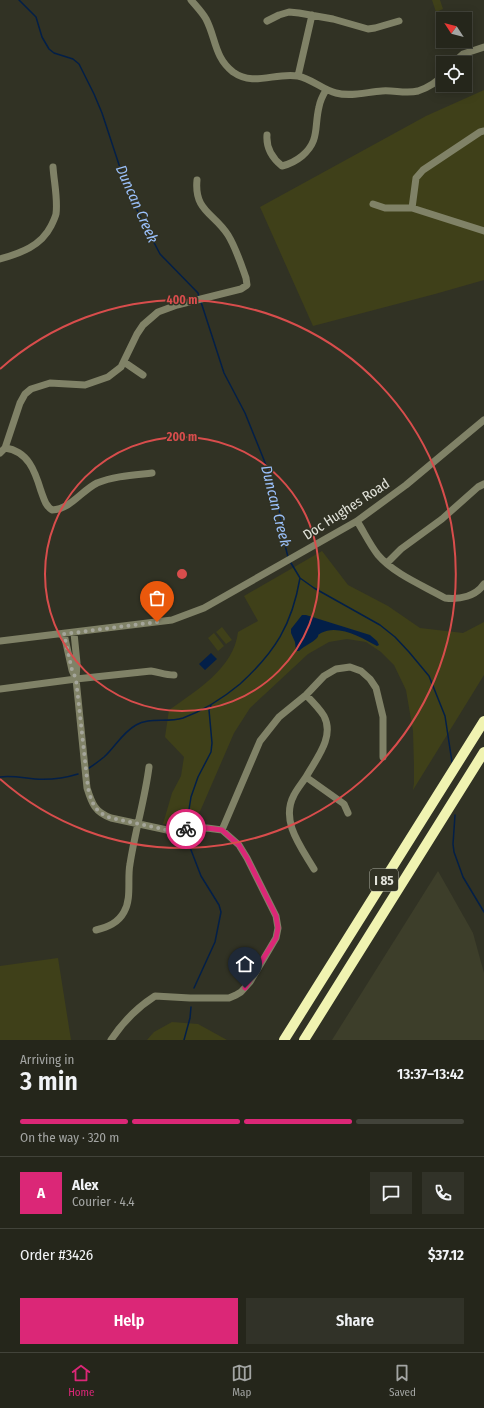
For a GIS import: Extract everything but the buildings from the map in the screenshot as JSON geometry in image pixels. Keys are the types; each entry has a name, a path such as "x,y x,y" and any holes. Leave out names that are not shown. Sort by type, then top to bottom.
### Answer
{"highway":[{"name":"I 85","path":"284,1040 484,721"},
{"name":"I 85","path":"304,1040 484,752"}],"street":[{"path":"196,2 206,20 219,56 226,66 235,73 246,78 258,80 277,76 298,76 313,82 326,90 338,94 384,91 418,91 430,86 436,80"},
{"path":"267,21 289,12 312,15 368,29 399,21"},
{"path":"298,76 312,15"},
{"path":"461,56 484,47"},
{"path":"267,135 268,149 276,161 282,166 288,165 298,159 307,151 314,141 318,107 326,90"},
{"path":"412,208 416,178 423,170 480,132 484,131"},
{"path":"0,259 22,252 34,246 49,230 56,215 53,167"},
{"path":"152,473 109,479 95,484 64,507 52,510 46,505 34,470 26,458 17,452 2,451 20,403 25,394 31,389 50,383 85,385 108,377 121,367 143,325 158,312 188,302 241,289 247,285 246,278 228,235 201,205 196,191 197,180"},
{"path":"373,204 385,208 412,208 484,231"},
{"path":"124,362 143,375"},
{"name":"Doc Hughes Road","path":"0,641 172,620 204,608 357,521 406,485 484,420"},
{"path":"387,563 410,541 442,519 478,487 484,484"},
{"path":"357,521 378,555 396,571 445,598 454,599 469,596 476,592 484,584"},
{"path":"74,633 77,663 76,679 88,788 91,801 95,808 102,815 111,818 167,830 207,828 222,830 239,845 247,858 276,916 278,928 276,938 250,982 241,992 229,998 155,996 135,1012 117,1031 111,1040"},
{"path":"64,634 72,670 76,679"},
{"path":"222,830 260,741 279,717 324,676 336,669 350,667 361,671 370,679 376,688 383,718 383,757"},
{"path":"0,689 150,671 174,675"},
{"path":"306,694 322,712 328,727 326,741 306,777 293,796 290,810 290,825 294,837 314,869"},
{"path":"96,930 117,922 124,913 128,904 128,877 149,766"},
{"path":"306,777 344,804 348,813"}],"shaded area":[{"path":"432,0 440,0 443,9 436,12"},
{"path":"484,90 484,280 313,326 260,207 426,116"},
{"path":"322,551 348,585 388,606 420,628 463,633 484,622 484,675 413,790 413,731 406,690 394,665 381,652 366,642 347,639 329,642 308,654 250,708 234,733 195,823 163,824 172,793 181,776 184,757 165,737 169,710 191,695 222,667 235,645 238,632 258,621 244,596"},
{"path":"222,627 232,640 226,644 216,632"},
{"path":"214,633 224,646 218,651 208,638"},
{"path":"438,871 473,933 484,973 484,1040 332,1040"},
{"path":"58,958 71,1040 0,1040 0,966"},
{"path":"172,1022 198,1024 227,1040 147,1040 154,1032"}],"water":[{"path":"302,615 370,635 379,645 377,646 349,633 335,630 321,633 313,641 299,651 296,651 291,629"},
{"path":"211,653 217,659 205,670 199,664"}],"waterway":[{"name":"Duncan Creek","path":"19,0 36,17 42,37 49,49 54,53 73,59 79,64 102,113 127,189 139,214 160,254 198,293 199,297"},
{"name":"Duncan Creek","path":"201,302 224,373 245,413 264,460 278,501 283,537 288,557"},
{"name":"Duncan Creek","path":"291,563 300,578 314,588 380,625 395,637 429,676 445,716 452,762"},
{"path":"89,768 104,757 123,736 136,725 147,721 177,719 191,715 213,704 240,684 263,661 280,637 292,610 297,595 300,578"},
{"path":"187,822 191,797 198,777 211,752 212,743 209,710 211,706"},
{"path":"0,777 13,776 35,779 51,779 78,774"},
{"name":"Duncan Creek","path":"455,815 453,844 454,852 463,877 484,912"},
{"path":"186,837 201,876 219,905 221,912 215,942 194,988"},
{"path":"184,1040 190,1018 191,1007"}],"way so far":[{"path":"157,622 64,634 68,645 72,670 76,679 88,788 91,801 95,808 102,815 111,818 167,830 186,829"}],"route":[{"path":"186,829 207,828 222,830 239,845 276,916 278,928 276,938 245,988"}]}
